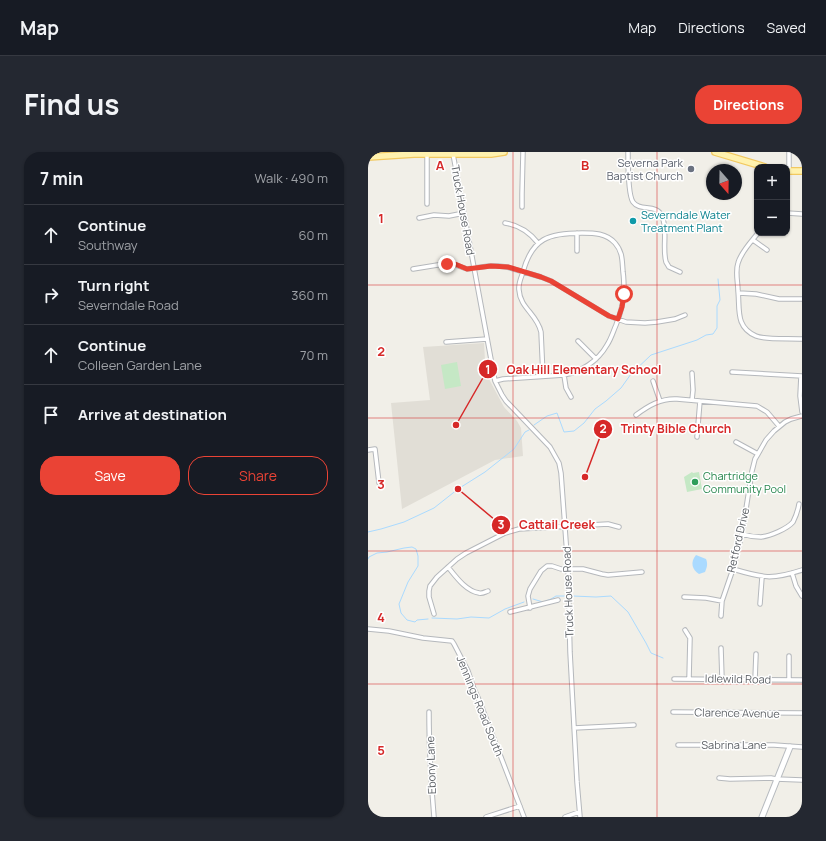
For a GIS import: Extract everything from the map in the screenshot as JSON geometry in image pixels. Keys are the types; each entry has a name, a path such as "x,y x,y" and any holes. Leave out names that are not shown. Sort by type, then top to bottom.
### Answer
{"main road":[{"path":"368,156 381,154 491,154 504,152"},
{"path":"715,152 755,164"},
{"path":"790,171 802,171"}],"street":[{"path":"522,152 522,208"},
{"path":"628,152 631,200 640,207 654,208 660,212 663,220 666,262 669,267 680,272"},
{"path":"788,164 789,152"},
{"path":"427,154 427,204"},
{"name":"Truck House Road","path":"453,154 495,381 502,395 550,447 557,459 561,473 568,569 574,728 580,817"},
{"path":"419,218 438,215 449,216 464,213"},
{"path":"790,213 802,214"},
{"path":"505,223 516,226 527,232 533,236 538,243"},
{"path":"577,233 577,251"},
{"path":"495,381 503,378 564,375 575,372 596,359 608,344 622,307 624,284 623,260 620,250 613,241 605,236 594,233 554,235 538,243 529,254 519,282 519,290 524,305 540,325 543,376"},
{"path":"756,236 742,254 738,264 738,305 741,322 747,331 759,337 802,338"},
{"path":"753,240 767,250"},
{"path":"413,269 450,264 455,264 465,269 495,265 508,267 551,281 609,316 618,319 634,323 645,323 675,320 685,315"},
{"path":"739,293 756,294 779,299 802,299"},
{"path":"446,342 487,339"},
{"path":"578,341 596,359"},
{"path":"732,372 801,376 800,396 802,412"},
{"path":"692,373 692,400"},
{"path":"564,375 566,388 571,397"},
{"path":"653,381 660,401"},
{"path":"636,415 660,401 672,398 757,406 767,412 779,426"},
{"path":"697,437 700,401"},
{"name":"Retford Drive","path":"721,616 722,601 733,569 742,534 752,471 758,454 770,435 779,426 791,419 802,416"},
{"path":"736,442 758,454"},
{"path":"368,450 375,449 379,483"},
{"path":"742,534 762,537 785,528 791,524 796,516 799,504"},
{"path":"434,614 429,597 430,586 437,577 466,553 505,533 519,529 608,524 619,527"},
{"path":"530,608 528,599 529,592 543,569 549,566 561,569 583,569 608,575 642,572"},
{"path":"448,567 469,589 481,593 488,591"},
{"path":"733,569 762,577 776,577 802,570"},
{"path":"792,573 796,586 802,596"},
{"path":"760,604 762,577"},
{"path":"684,596 722,601"},
{"path":"510,612 558,600"},
{"name":"Jennings Road South","path":"368,630 389,631 423,638 452,641 468,670 520,806"},
{"path":"685,630 690,638 689,679"},
{"path":"721,648 722,679"},
{"path":"755,680 756,654"},
{"path":"789,656 789,680"},
{"name":"Idlewild Road","path":"674,679 802,680"},
{"name":"Ebony Lane","path":"429,712 429,745 434,817"},
{"name":"Clarence Avenue","path":"673,712 802,713"},
{"path":"574,728 634,725"},
{"name":"Sabrina Lane","path":"678,745 774,745 802,747"},
{"path":"762,817 790,747"},
{"path":"720,778 770,778 802,780"},
{"path":"486,817 520,806 524,817"},
{"path":"564,817 579,812"}],"shaded area":[{"path":"484,343 485,361 490,381 504,407 517,421 521,428 523,456 495,460 402,509 391,403 430,400 423,347"}],"green space":[{"path":"457,362 461,386 445,389 441,365"},
{"path":"692,472 699,472 702,489 687,492 684,477"}],"water":[{"path":"696,555 706,559 707,562 705,572 699,574 693,568 692,563"}],"waterway":[{"path":"534,425 547,416 557,413 564,432 574,431 584,423 595,409 621,388 631,374 651,355 697,340 706,335 713,334 717,328 717,306 720,300 718,279"},
{"path":"368,532 404,522 434,508 458,489 485,472 514,449 525,432 529,430"},
{"path":"368,559 377,553 412,547 416,549 418,566 408,582 399,604 401,613 407,620 415,622 417,620 428,619"},
{"path":"533,599 543,602 556,596 565,596"},
{"path":"573,596 611,596 628,612 651,653 663,658"},
{"path":"432,618 489,618 505,609 524,602"}],"place":[{"name":"Severna Park Baptist Church","path":"691,169"},
{"name":"Severndale Water Treatment Plant","path":"633,221"},
{"name":"Oak Hill Elementary School","path":"456,425"},
{"name":"Trinty Bible Church","path":"585,477"},
{"name":"Chartridge Community Pool","path":"695,482"},
{"name":"Cattail Creek","path":"458,489"}],"route":[{"path":"447,264 455,264 465,269 489,266 508,267 541,277 551,281 609,316 618,319 624,294"}]}
